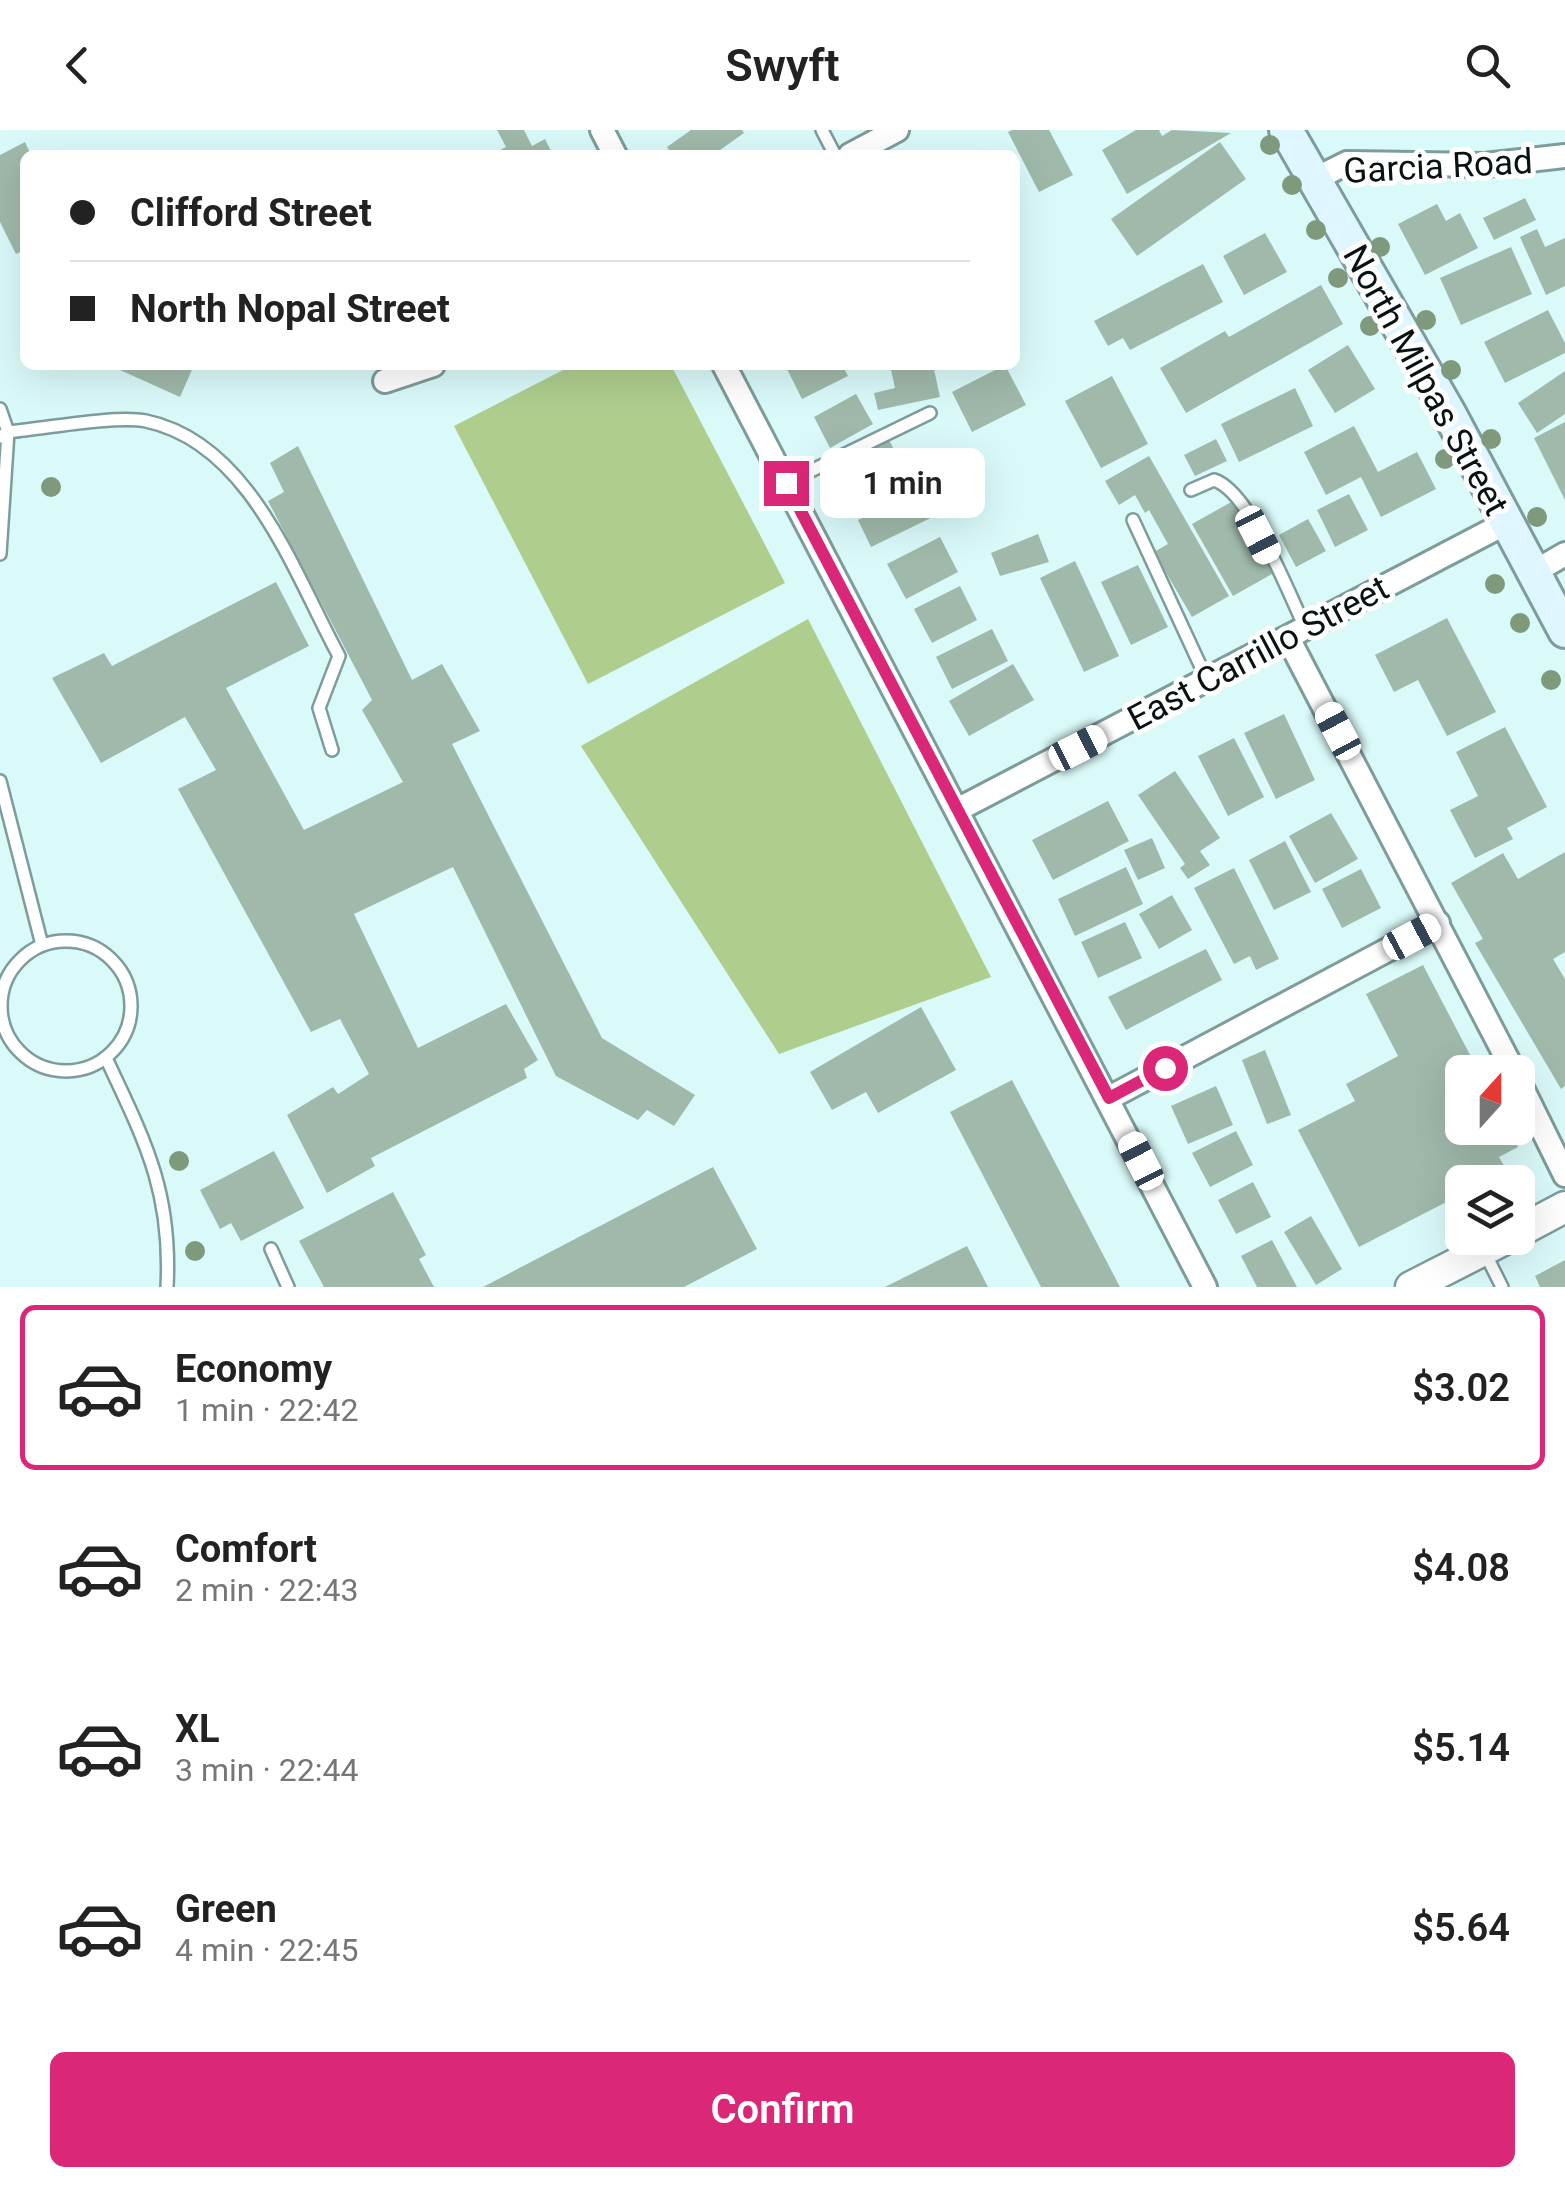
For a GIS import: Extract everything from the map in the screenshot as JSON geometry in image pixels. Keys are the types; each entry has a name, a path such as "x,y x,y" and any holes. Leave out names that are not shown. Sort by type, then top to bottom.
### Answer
{"main road":[{"name":"North Milpas Street","path":"1286,130 1450,412 1565,631"}],"street":[{"path":"859,150 897,130"},
{"name":"Garcia Road","path":"1313,180 1348,163 1500,164 1565,156"},
{"path":"385,381 418,370"},
{"path":"727,370 1205,1287"},
{"name":"East Carrillo Street","path":"957,810 1506,523"},
{"path":"1534,572 1565,554"},
{"path":"1297,634 1505,1055"},
{"path":"1109,1098 1438,923"},
{"path":"1535,1114 1565,1175"},
{"path":"1535,1223 1565,1207"},
{"path":"1411,1287 1474,1255"}],"lane":[{"path":"0,409 4,434 0,554"},
{"path":"786,483 930,414"},
{"path":"4,434 143,420 201,442 243,480 339,656 319,708 332,750"},
{"path":"1191,490 1214,480 1228,484 1242,504 1297,634"},
{"path":"1133,520 1207,680"},
{"path":"0,781 42,945"},
{"path":"83,943 102,952 127,983 129,1024 106,1058 86,1068 64,1072 42,1068 23,1056 8,1038 1,1017 1,995 8,974 23,956 42,945 83,943"},
{"path":"106,1058 153,1157 170,1234 167,1287"},
{"path":"271,1249 288,1287"},
{"path":"1497,1255 1502,1287"}],"green space":[{"path":"563,370 674,370 785,583 588,684 454,426"},
{"path":"808,619 991,977 779,1054 581,746"}],"building":[{"path":"497,130 524,130 532,146 545,139 550,150 500,150 506,147"},
{"path":"691,130 744,133 720,150 667,147"},
{"path":"1049,130 1073,175 1039,192 1008,132"},
{"path":"1136,130 1159,130 1162,136 1172,130 1231,133 1127,194 1102,150"},
{"path":"25,142 29,150 20,150 20,252 16,254 0,222 0,155"},
{"path":"1220,142 1246,179 1137,256 1111,219"},
{"path":"1525,198 1536,220 1494,240 1483,218"},
{"path":"1437,204 1446,221 1460,213 1478,248 1425,275 1398,224"},
{"path":"1537,229 1545,247 1565,238 1565,286 1546,295 1520,237"},
{"path":"1265,233 1287,272 1244,295 1223,256"},
{"path":"1511,247 1532,294 1461,325 1440,278"},
{"path":"1203,264 1223,302 1130,350 1123,338 1108,346 1094,321"},
{"path":"1321,285 1343,324 1186,413 1160,368 1225,331 1229,337"},
{"path":"1548,310 1565,343 1565,353 1505,383 1484,342"},
{"path":"1348,345 1375,389 1335,413 1308,370"},
{"path":"120,370 192,370 180,397"},
{"path":"788,370 845,370 848,376 802,399"},
{"path":"891,370 934,370 940,397 878,410 874,393 895,388"},
{"path":"995,370 1008,370 1026,405 972,432 952,392"},
{"path":"1565,371 1565,414 1537,433 1518,403"},
{"path":"1112,376 1148,444 1101,468 1065,401"},
{"path":"1295,388 1313,426 1239,462 1221,424"},
{"path":"856,394 873,424 830,448 814,417"},
{"path":"1565,422 1565,500 1534,438"},
{"path":"1354,426 1378,472 1417,452 1436,489 1381,517 1361,477 1326,495 1304,452"},
{"path":"887,436 904,469 852,495 835,462"},
{"path":"1216,439 1227,461 1195,476 1184,455"},
{"path":"298,446 412,680 442,664 480,731 452,744 602,1038 695,1095 674,1126 647,1110 638,1120 556,1076 453,867 354,914 418,1048 506,1004 538,1060 524,1069 527,1078 371,1158 375,1166 327,1193 287,1115 333,1087 338,1094 369,1074 340,1019 311,1032 178,789 216,770 185,717 101,763 52,678 104,653 112,666 276,582 309,646 226,688 304,830 403,782 362,710 372,700 268,501 284,492 270,463"},
{"path":"1149,456 1229,596 1192,617 1154,552 1168,544 1149,510 1145,513 1135,495 1119,505 1105,481"},
{"path":"930,485 943,512 871,547 858,520"},
{"path":"1349,494 1368,530 1335,547 1317,510"},
{"path":"1233,501 1274,573 1233,596 1192,524"},
{"path":"1308,519 1326,551 1296,567 1279,535"},
{"path":"1038,534 1049,562 1000,576 991,553"},
{"path":"940,537 958,572 906,599 887,564"},
{"path":"1075,561 1119,656 1084,672 1040,578"},
{"path":"1138,565 1168,627 1131,645 1101,582"},
{"path":"960,586 977,620 932,643 914,609"},
{"path":"1447,618 1496,712 1447,736 1418,680 1394,692 1375,655"},
{"path":"992,629 1008,661 952,689 936,657"},
{"path":"1013,664 1034,700 969,736 949,701"},
{"path":"1284,714 1315,780 1276,799 1244,733"},
{"path":"1505,727 1547,807 1507,828 1513,839 1475,858 1450,810 1478,796 1456,752"},
{"path":"1234,738 1264,797 1228,816 1198,756"},
{"path":"1175,771 1220,838 1200,851 1210,865 1188,879 1180,868 1185,864 1138,795"},
{"path":"1108,801 1129,841 1053,880 1032,840"},
{"path":"1331,813 1358,859 1315,883 1289,836"},
{"path":"1152,838 1165,868 1138,880 1124,850"},
{"path":"1285,841 1311,892 1274,910 1249,860"},
{"path":"1565,852 1565,952 1553,959 1565,979 1565,1086 1561,1089 1475,943 1483,939 1451,883 1503,853 1518,879"},
{"path":"1126,867 1143,904 1075,936 1058,899"},
{"path":"1234,868 1279,959 1256,970 1250,956 1234,964 1194,888"},
{"path":"1361,869 1381,908 1342,928 1322,889"},
{"path":"1172,895 1192,930 1159,949 1139,914"},
{"path":"1125,922 1142,958 1098,978 1081,942"},
{"path":"1206,949 1222,980 1126,1030 1108,997"},
{"path":"1423,965 1470,1055 1445,1055 1445,1145 1518,1147 1499,1157 1504,1165 1445,1165 1445,1203 1359,1247 1298,1130 1355,1101 1346,1084 1398,1056 1366,994"},
{"path":"921,1007 956,1070 878,1113 866,1092 832,1110 810,1072"},
{"path":"1265,1050 1291,1115 1267,1124 1242,1060"},
{"path":"1012,1080 1120,1287 1041,1287 950,1112"},
{"path":"1216,1086 1233,1125 1188,1144 1171,1106"},
{"path":"1236,1131 1253,1165 1210,1187 1192,1153"},
{"path":"274,1151 304,1208 241,1241 231,1223 220,1229 200,1190"},
{"path":"713,1167 757,1249 684,1287 483,1287"},
{"path":"1253,1182 1271,1217 1236,1234 1218,1200"},
{"path":"393,1192 426,1255 419,1259 434,1287 324,1287 299,1241"},
{"path":"1311,1216 1342,1269 1316,1285 1284,1232"},
{"path":"1272,1240 1297,1287 1257,1287 1241,1256"},
{"path":"967,1246 988,1287 885,1287"},
{"path":"1565,1260 1565,1287 1540,1287 1535,1276"}],"route":[{"path":"786,483 1109,1098 1165,1068"}]}
